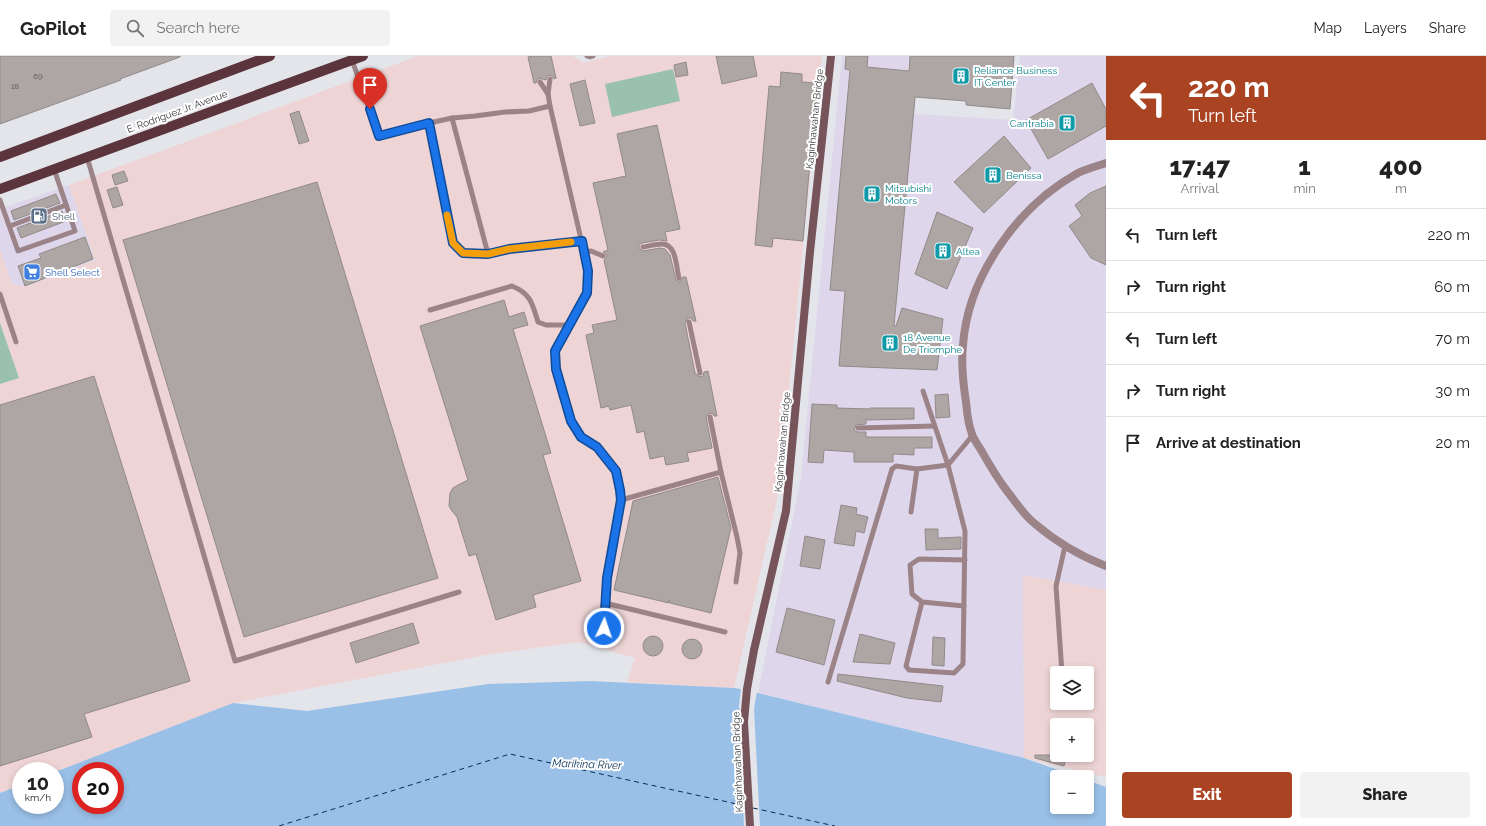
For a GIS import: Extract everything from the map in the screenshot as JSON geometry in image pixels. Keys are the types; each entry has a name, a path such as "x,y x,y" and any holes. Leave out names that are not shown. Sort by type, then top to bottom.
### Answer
{"main road":[{"name":"E. Rodriguez Jr. Avenue","path":"0,157 270,56"},
{"name":"E. Rodriguez Jr. Avenue","path":"0,189 363,56"},
{"name":"Kaginhawahan Bridge","path":"750,826 744,722 747,688 754,650 786,511 810,252 831,56"}],"street":[{"path":"1106,163 1079,172 1054,188 1026,212 1005,237 986,268 971,303 963,344 962,381 972,436 996,476 1015,502 1033,522 1065,546 1094,562 1106,566"}],"lane":[{"path":"587,56 593,56"},
{"path":"352,60 379,136 452,118 529,111 550,106"},
{"path":"550,79 548,94 550,106 588,271 587,293 555,351 556,369 571,421 581,437 597,447 616,471 621,500 607,578 604,628"},
{"path":"540,82 548,94"},
{"path":"452,118 488,254"},
{"path":"429,123 453,243 463,253 488,254 509,249 582,241"},
{"path":"87,157 235,661 459,592"},
{"path":"0,200 18,251 75,231 54,169"},
{"path":"10,226 66,205"},
{"path":"642,247 662,244 673,249 679,278"},
{"path":"584,252 591,252 603,256"},
{"path":"430,310 512,286 523,290 531,300 538,322 546,325 569,325"},
{"path":"0,294 16,342"},
{"path":"689,322 700,372"},
{"path":"922,391 948,465 965,531 966,560 963,664 954,673 909,670 906,666 922,602"},
{"path":"710,417 721,472 738,537 740,553 736,582"},
{"path":"858,428 934,426"},
{"path":"828,682 892,469 896,466 917,469 948,465 972,436"},
{"path":"911,512 917,469"},
{"path":"621,500 721,472"},
{"path":"1062,666 1056,586 1065,546"},
{"path":"964,606 922,602 912,594 910,565 919,559 966,560"},
{"path":"605,603 725,632"}],"shaded area":[{"path":"418,56 573,56 583,63 611,56 822,56 779,490 734,688 627,682 635,658 579,642 491,654 233,703 81,762 72,762 72,765 64,769 64,762 12,762 12,788 0,793 0,384 19,378 0,323 0,249 12,284 25,287 95,260 69,185"},
{"path":"842,56 909,56 905,97 916,98 915,114 1013,120 1020,56 1106,56 1106,590 1023,576 1024,758 758,693 801,477"},
{"path":"69,185 95,260 25,287 12,284 0,249 0,209"},
{"path":"1023,575 1106,590 1106,777 1094,774 1094,770 1076,770 1024,758"}],"green space":[{"path":"673,69 680,101 612,117 605,84"},
{"path":"0,323 19,378 0,384"}],"water":[{"name":"Marikina River","path":"590,681 734,688 1024,758 1058,770 1050,770 1050,814 1094,814 1094,783 1106,787 1106,826 0,826 0,793 12,788 12,814 64,814 64,769 72,765 72,814 124,814 124,762 81,762 233,703 307,711 488,684"}],"pier":[{"path":"741,688 757,691 754,709 760,826 744,826 739,706"}],"building":[{"path":"0,56 180,56 180,57 0,124"},
{"path":"551,56 556,78 554,79 549,75 546,80 539,78 536,83 534,83 528,57"},
{"path":"716,56 753,56 757,76 722,84"},
{"path":"846,56 868,56 867,67 909,71 910,56 1014,56 1010,109 966,105 966,101 915,97 894,326 896,326 902,308 943,319 937,370 839,366 845,291 830,290 850,70 845,69"},
{"path":"686,62 688,75 676,77 674,65"},
{"path":"781,72 802,74 802,82 817,83 803,241 773,238 772,247 755,245 769,86 780,87"},
{"path":"585,80 595,123 580,126 570,84"},
{"name":"Cantrabia","path":"1092,83 1106,109 1106,126 1048,159 1026,120"},
{"path":"299,111 309,141 299,144 290,114"},
{"path":"657,125 680,229 665,232 667,241 659,240 642,243 639,245 639,248 643,251 660,248 665,249 670,255 676,280 680,282 683,277 686,277 696,321 688,318 685,323 695,373 700,377 703,376 704,372 708,371 717,416 710,413 706,416 712,448 687,453 689,461 666,465 664,456 650,459 644,431 637,433 631,405 610,410 609,406 601,408 586,335 594,333 592,325 617,320 604,260 607,255 603,252 608,250 593,183 626,176 617,134"},
{"name":"Benissa","path":"1004,136 1031,168 984,213 954,182"},
{"path":"124,171 128,181 115,185 112,175"},
{"path":"317,182 438,578 244,637 123,240"},
{"path":"1106,186 1106,265 1091,258 1069,226 1082,216 1075,205 1090,193"},
{"path":"117,187 123,205 113,208 107,190"},
{"path":"56,194 60,203 14,220 11,211"},
{"path":"62,211 66,221 21,238 17,228"},
{"name":"Altea","path":"937,212 973,228 947,289 915,274"},
{"path":"85,237 93,259 25,286 18,266 41,258 39,254"},
{"path":"504,300 509,317 524,312 528,325 513,329 551,453 543,455 581,581 533,595 536,607 496,620 476,554 469,556 457,517 449,506 450,493 453,488 468,480 420,326"},
{"path":"94,376 190,681 84,714 92,737 0,766 0,405"},
{"path":"948,394 950,417 936,418 935,395"},
{"path":"812,404 837,405 837,408 914,408 914,419 866,420 866,424 856,425 854,430 858,432 866,432 866,437 932,437 932,448 914,448 914,455 893,454 893,462 854,462 854,452 824,450 823,463 808,462"},
{"path":"718,477 731,528 711,613 670,603 669,600 669,603 614,590 633,501"},
{"path":"841,505 857,508 856,514 868,517 864,533 856,531 854,546 834,543"},
{"path":"925,529 938,529 938,538 961,537 961,549 926,550"},
{"path":"805,536 825,540 820,569 800,566"},
{"path":"787,608 835,620 824,665 776,652"},
{"path":"413,623 419,643 356,663 350,643"},
{"path":"860,634 895,643 890,664 853,662"},
{"path":"653,636 660,639 663,646 660,653 653,656 646,653 643,646 646,639"},
{"path":"933,637 945,638 944,666 932,665"},
{"path":"692,639 699,642 702,649 699,656 692,659 685,656 682,649 685,642"},
{"path":"838,674 943,686 941,702 907,698 837,681"},
{"path":"1035,755 1050,755 1050,762 1065,762 1064,766 1035,758"}],"ferry route":[{"path":"279,826 510,754 746,806"},
{"path":"753,808 835,826"}],"slow traffic":[{"path":"447,215 453,243 463,253 488,254 509,249 571,242"}],"place":[{"name":"Reliance Business IT Center","path":"961,76"},
{"name":"Cantrabia","path":"1067,123"},
{"name":"Benissa","path":"993,175"},
{"name":"Mitsubishi Motors","path":"872,194"},
{"name":"Shell","path":"39,216"},
{"name":"Altea","path":"943,251"},
{"name":"Shell Select","path":"32,272"},
{"name":"18 Avenue De Triomphe","path":"890,343"}],"route":[{"path":"370,109 379,136 429,123 453,243 463,253 488,254 509,249 582,241 588,271 587,293 555,351 556,369 571,421 581,437 597,447 616,471 620,490 621,500 607,578 604,628"}]}
